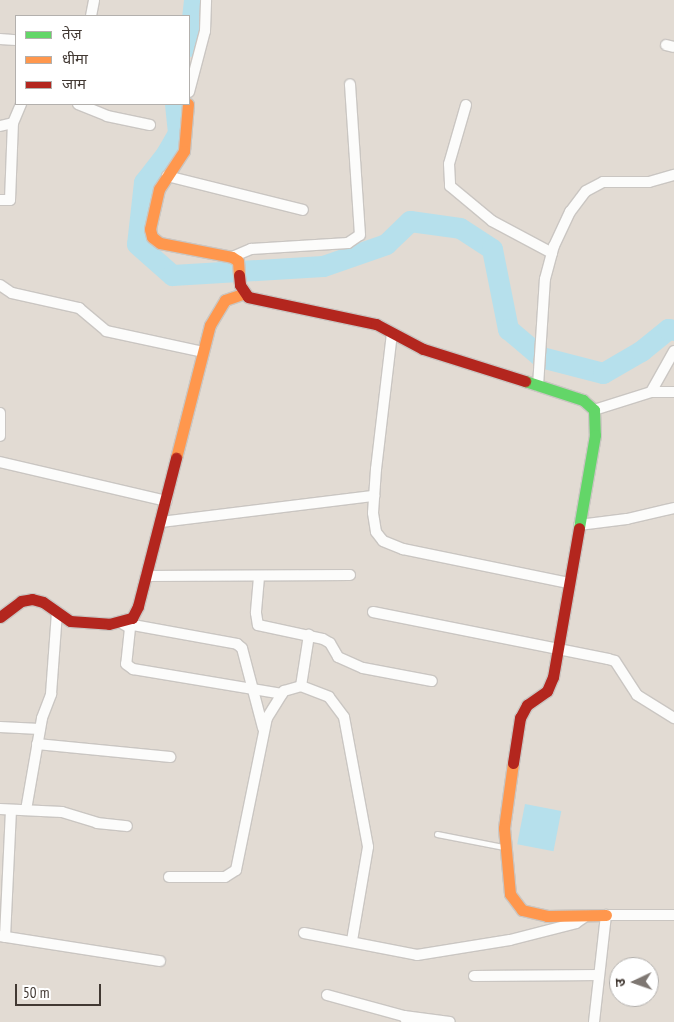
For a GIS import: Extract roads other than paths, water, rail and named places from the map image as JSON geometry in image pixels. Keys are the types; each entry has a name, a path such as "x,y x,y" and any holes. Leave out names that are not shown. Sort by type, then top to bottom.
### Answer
{"street":[{"path":"91,15 94,0"},
{"path":"190,88 205,31 206,0"},
{"path":"0,39 15,40"},
{"path":"188,105 184,152 167,176 154,204 150,229 152,237 160,243 235,259 251,249 348,243 360,236 350,84"},
{"path":"0,200 10,200 13,123 21,105"},
{"path":"466,105 448,164 450,186 492,221 552,252"},
{"path":"91,107 150,125"},
{"path":"0,126 13,123"},
{"path":"538,386 545,280 552,252 570,212 591,188 603,182 649,182 674,175"},
{"path":"167,176 303,210"},
{"path":"235,259 243,289 248,297 376,324 423,349 583,400 594,410 596,428 551,685 527,706 520,718 504,828 510,894 522,910 547,916 674,915"},
{"path":"0,285 12,292 79,308 106,331 204,352"},
{"path":"122,623 132,618 138,606 210,325 225,300 243,289"},
{"path":"392,333 383,390 374,496 376,532 392,546 569,583"},
{"path":"651,392 674,351"},
{"path":"594,410 651,392 674,392"},
{"path":"0,413 0,436"},
{"path":"0,462 166,501"},
{"path":"160,522 374,496"},
{"path":"579,525 627,519 674,508"},
{"path":"146,576 260,577 350,575"},
{"path":"260,577 256,613 258,625 309,635 330,643 338,657 357,665 432,681"},
{"path":"0,617 21,601 32,599 43,602 57,613 82,624 122,623 237,644 242,648 264,730"},
{"path":"373,612 558,648 614,661 637,695 674,718"},
{"path":"26,810 40,728 51,694 57,613"},
{"path":"122,623 130,628 126,664 133,669 157,675 253,687 282,694"},
{"path":"301,686 309,635"},
{"path":"169,877 225,877 236,870 267,718 282,694 301,686 329,697 344,717 368,847 352,942"},
{"path":"0,727 40,728"},
{"path":"38,744 170,757"},
{"path":"0,809 62,812 97,823 127,826"},
{"path":"11,810 2,936 160,961"},
{"path":"594,1022 606,915"},
{"path":"304,933 417,955 510,940 576,922 587,916"},
{"path":"474,976 599,975"},
{"path":"327,995 405,1019 450,1022"}],"lane":[{"path":"437,834 506,848"}],"water":[{"path":"525,804 561,811 553,851 517,844"}],"waterway":[{"path":"190,37 194,0"},
{"path":"175,105 178,133 166,154 144,182 137,244 172,275 323,266 386,244 410,221 460,228 492,249 508,329 541,357 603,373 641,351 668,329 674,330"}]}
